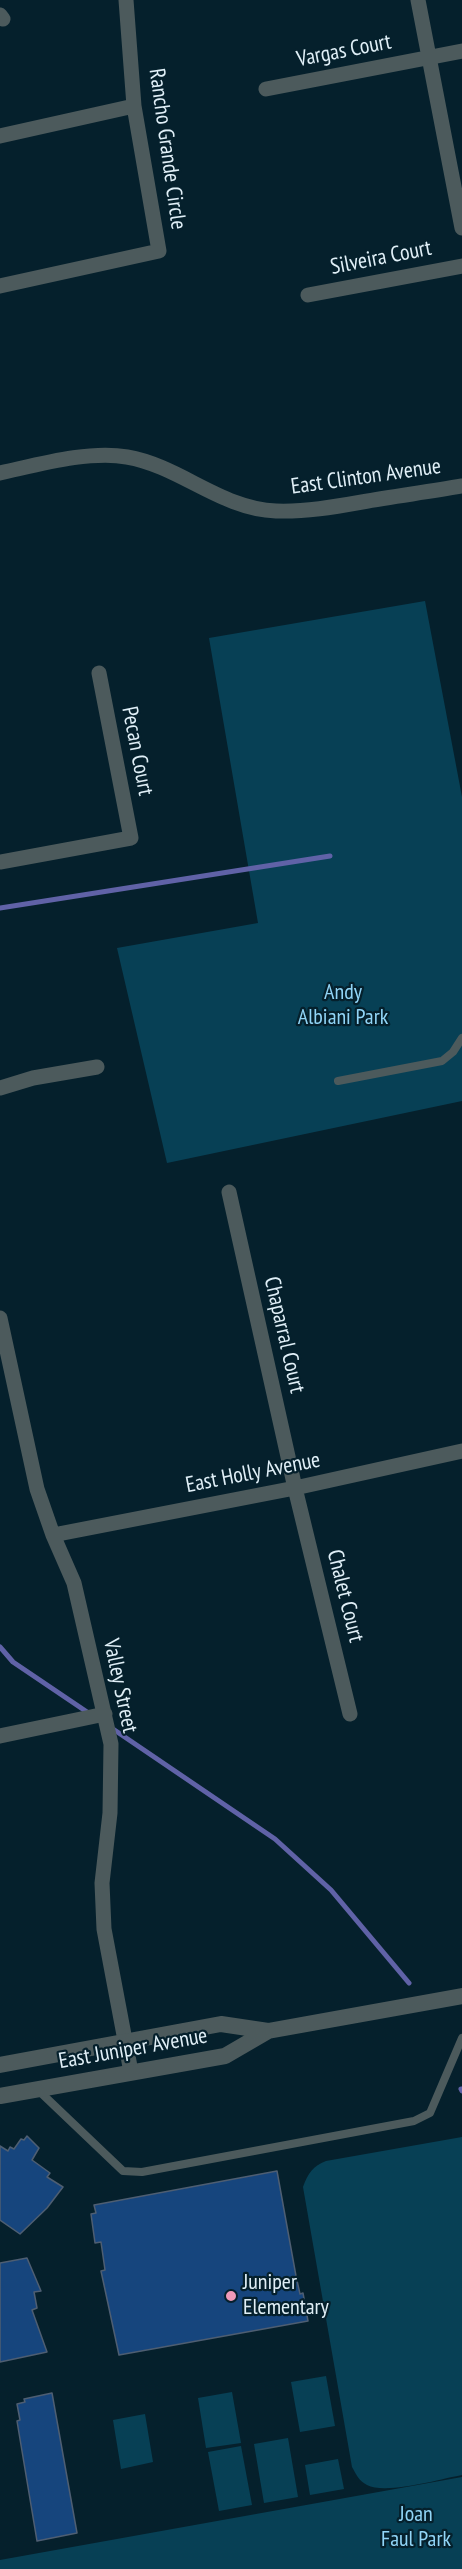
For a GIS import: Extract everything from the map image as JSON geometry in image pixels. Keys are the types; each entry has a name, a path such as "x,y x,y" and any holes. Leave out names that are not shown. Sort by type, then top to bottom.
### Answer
{"street":[{"name":"Rancho Grande Circle","path":"0,286 159,251 134,106 126,0"},
{"path":"418,0 462,228"},
{"name":"Vargas Court","path":"266,89 462,51"},
{"path":"0,136 134,106"},
{"name":"Silveira Court","path":"308,295 462,266"},
{"name":"East Clinton Avenue","path":"0,473 76,458 126,457 172,472 233,502 276,511 337,508 462,486"},
{"name":"Pecan Court","path":"0,862 131,838 99,673"},
{"path":"0,1088 45,1076 97,1067"},
{"name":"Chaparral Court","path":"229,1192 295,1488"},
{"name":"Valley Street","path":"0,1318 37,1489 53,1535 74,1583 111,1744 110,1813 102,1883 104,1929 131,2072"},
{"name":"East Holly Avenue","path":"53,1535 295,1488 462,1451"},
{"name":"Chalet Court","path":"295,1488 350,1714"},
{"path":"0,1736 105,1714"},
{"name":"East Juniper Avenue","path":"0,2065 221,2024 268,2031 462,1996"},
{"name":"East Juniper Avenue","path":"0,2096 225,2056 268,2031"}],"lane":[{"path":"338,1081 442,1061 453,1052 462,1038"},
{"path":"37,2089 123,2171 142,2172 414,2121 430,2113 462,2038"}],"green space":[{"name":"Andy Albiani Park","path":"425,601 462,797 462,1101 167,1163 117,948 258,923 209,638"},
{"path":"462,2137 462,2475 427,2483 376,2488 362,2481 352,2467 303,2187 312,2171 326,2161"},
{"path":"326,2376 335,2426 300,2432 291,2382"},
{"path":"232,2392 241,2443 206,2448 198,2398"},
{"path":"145,2414 153,2462 121,2469 113,2420"},
{"path":"288,2438 298,2497 264,2503 254,2444"},
{"path":"241,2446 252,2505 219,2511 208,2452"},
{"path":"338,2459 344,2489 310,2495 305,2465"},
{"name":"Joan Faul Park","path":"462,2477 462,2569 0,2569 0,2560"}],"building":[{"path":"27,2136 39,2148 32,2160 50,2173 47,2177 63,2187 47,2208 20,2234 0,2220 0,2146 8,2151 10,2147 14,2149 21,2139 24,2140"},
{"path":"277,2171 296,2276 300,2294 303,2293 308,2321 119,2355 101,2271 105,2270 101,2242 95,2243 91,2214 96,2213 94,2205"},
{"path":"27,2258 41,2291 34,2292 37,2308 32,2310 47,2352 0,2362 0,2263"},
{"path":"52,2393 77,2533 37,2541 17,2421 20,2420 17,2404 25,2402 24,2399"}],"waterway":[{"path":"0,908 330,856"},
{"path":"0,1647 13,1662 90,1714"},
{"path":"110,1727 275,1839 331,1890 409,1983"}],"place":[{"name":"Juniper Elementary","path":"231,2296"}]}
